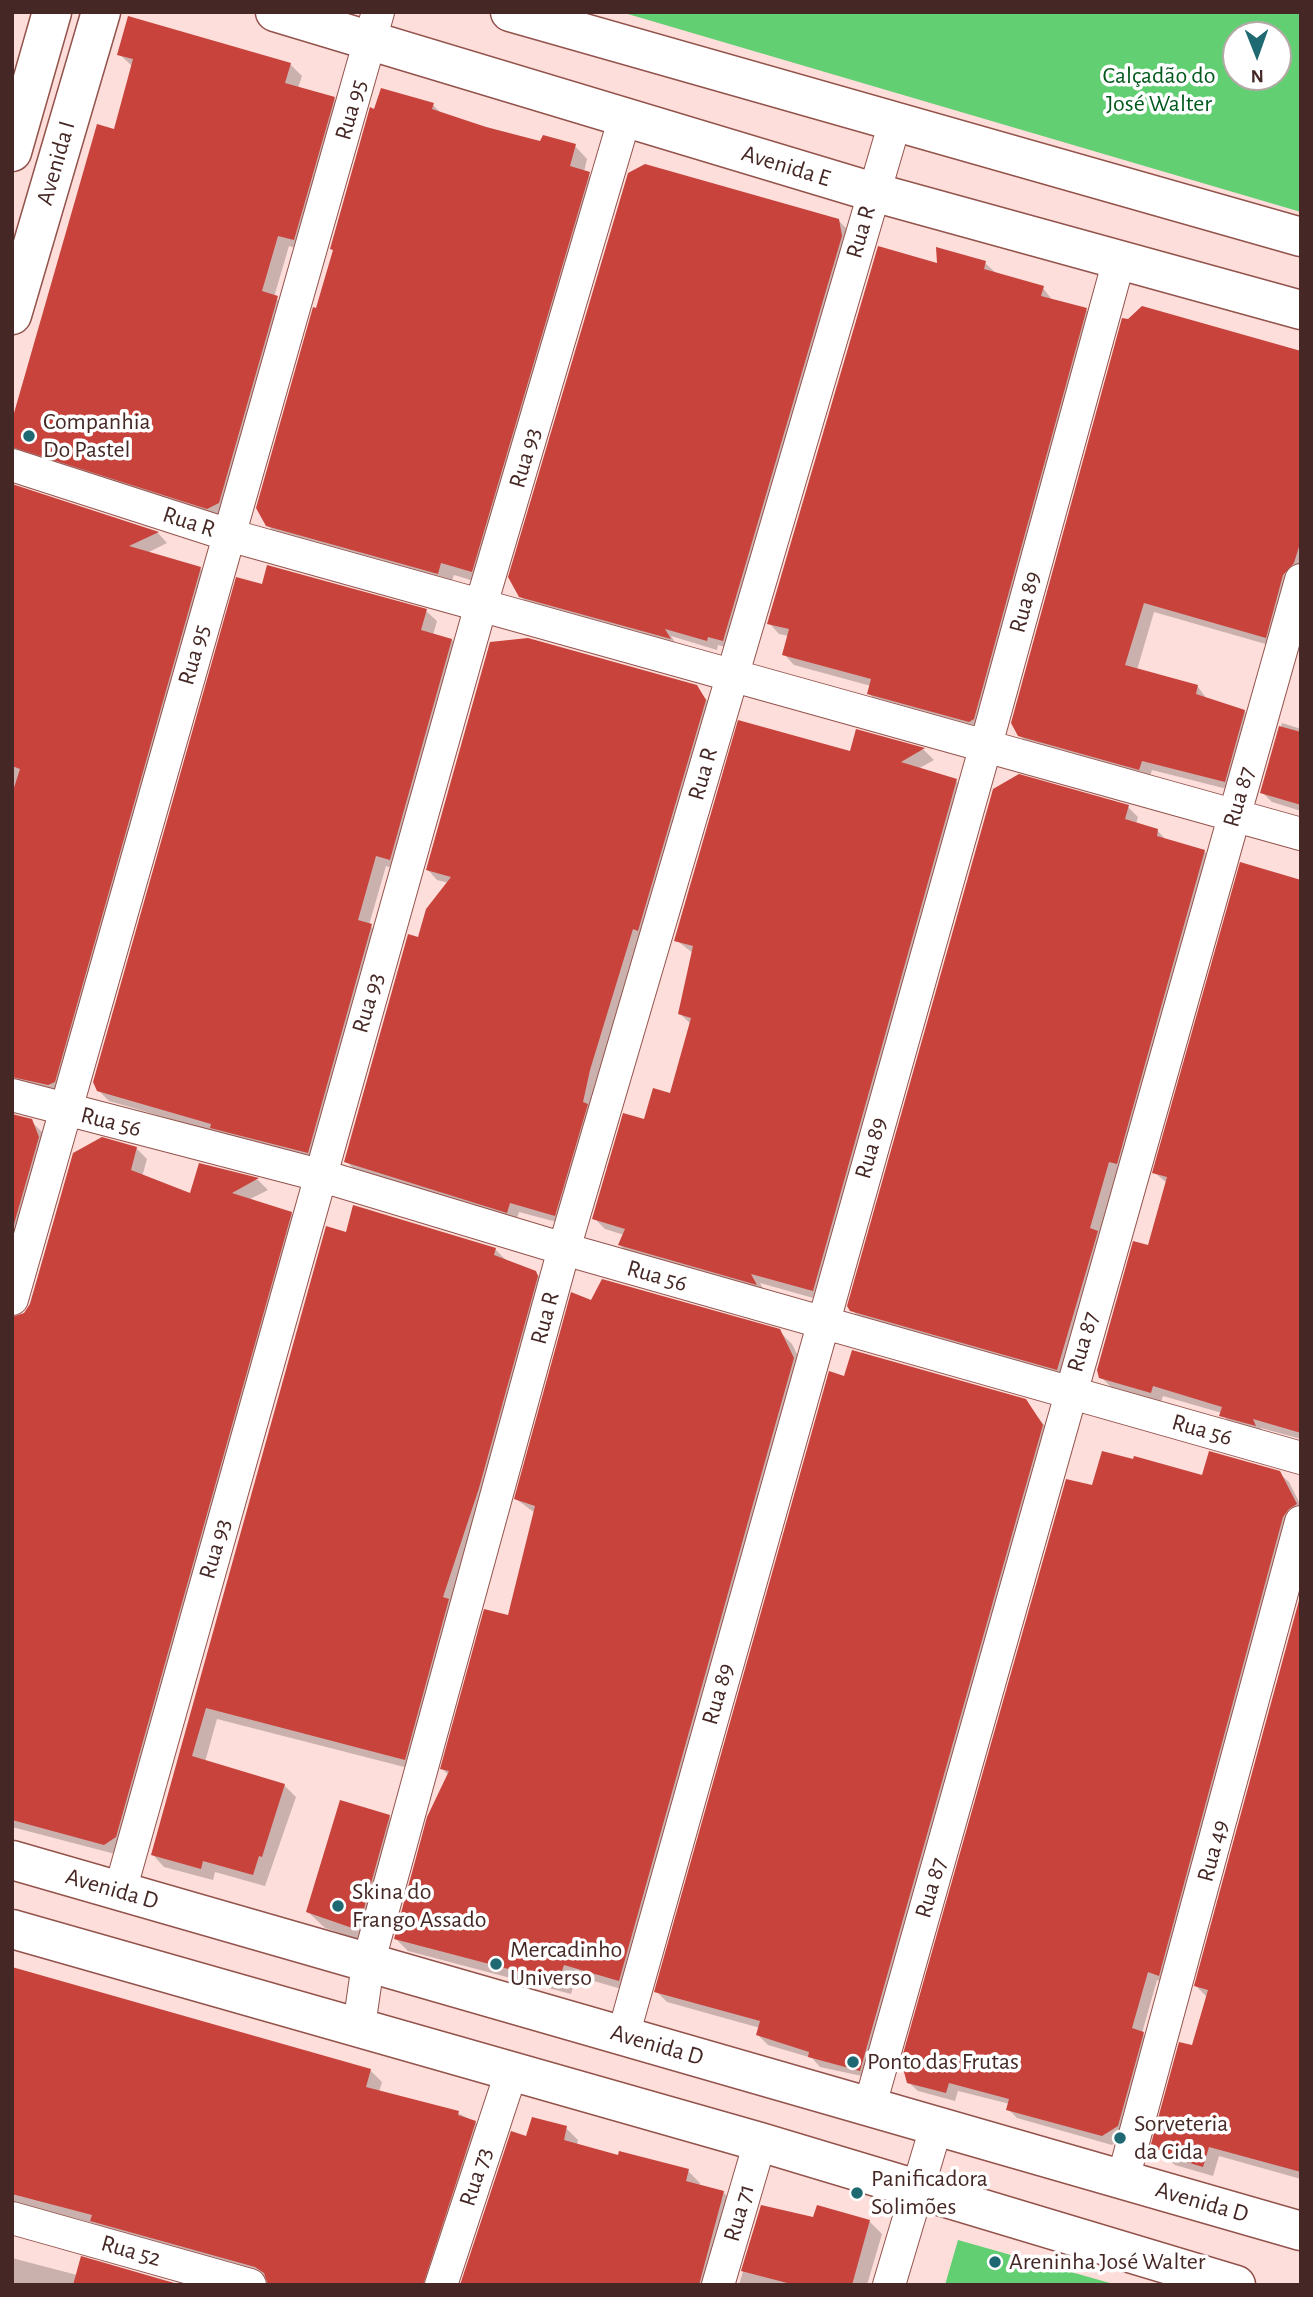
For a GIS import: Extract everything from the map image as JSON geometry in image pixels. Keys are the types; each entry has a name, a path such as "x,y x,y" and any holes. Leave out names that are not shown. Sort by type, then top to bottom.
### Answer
{"main road":[{"name":"Avenida I","path":"12,152 52,12"},
{"name":"Avenida I","path":"12,315 101,12"},
{"name":"Avenida E","path":"275,12 374,26 625,117 873,192 1301,310"},
{"path":"510,12 1301,237"},
{"name":"Avenida D","path":"12,1860 368,1964 937,2124 1301,2231"},
{"path":"12,1929 760,2142 1236,2285"}],"street":[{"name":"Rua 95","path":"12,1299 374,26"},
{"name":"Rua 93","path":"120,1891 481,605 625,117"},
{"name":"Rua R","path":"359,2026 368,1964 564,1249 895,122"},
{"name":"Rua 89","path":"623,2036 821,1322 986,745 1119,260"},
{"name":"Rua R","path":"12,465 229,535 1301,834"},
{"name":"Rua 87","path":"870,2105 1069,1392 1301,580"},
{"name":"Rua 56","path":"12,1095 319,1175 564,1249 1301,1458"},
{"name":"Rua 49","path":"1123,2179 1301,1522"},
{"name":"Rua 73","path":"441,2285 512,2070"},
{"path":"889,2285 937,2124"},
{"name":"Rua 71","path":"718,2285 760,2142"},
{"name":"Rua 52","path":"12,2218 250,2285"}],"green space":[{"name":"Calçadão do José Walter","path":"621,12 1301,12 1301,212"},
{"name":"Areninha José Walter","path":"958,2240 1117,2285 945,2285"}],"building":[{"path":"128,16 291,63 285,83 335,97 294,240 278,236 262,291 278,296 219,503 207,509 12,447 12,420 97,124 114,129 133,59 117,55"},
{"path":"381,88 434,103 432,109 486,127 540,141 543,135 576,144 570,166 590,172 472,572 441,563 438,574 266,526 256,508 313,307 316,308 333,250 330,249 370,107 374,109"},
{"path":"645,164 839,219 842,236 723,641 708,637 707,641 665,629 671,639 519,597 508,577 628,173"},
{"path":"878,246 937,263 936,247 986,261 984,269 1044,286 1041,296 1087,308 974,719 969,722 867,694 871,679 782,655 789,629 767,624"},
{"path":"1142,306 1301,351 1301,540 1294,563 1283,575 1266,638 1144,603 1125,665 1198,685 1196,694 1245,710 1225,782 1142,761 1139,770 1018,736 1011,723 1122,318 1128,319"},
{"path":"12,484 159,532 129,546 201,567 55,1082 48,1085 12,1077 12,794 20,769 12,766"},
{"path":"267,565 427,609 421,630 452,639 390,860 376,856 358,920 372,924 308,1153 210,1128 211,1124 97,1091 93,1082 236,577 262,584"},
{"path":"528,638 697,685 706,700 638,931 633,929 590,1070 583,1102 588,1104 555,1216 510,1203 507,1213 344,1162 408,934 418,937 426,909 451,877 426,870 490,642"},
{"path":"738,720 850,751 856,729 925,748 901,762 957,779 813,1291 751,1274 757,1285 618,1245 625,1229 592,1219 623,1113 644,1119 653,1088 670,1093 691,1018 678,1014 693,946 674,941"},
{"path":"1279,726 1301,732 1301,805 1260,793"},
{"path":"1019,774 1129,805 1125,819 1158,829 1157,836 1205,850 1117,1164 1109,1162 1090,1228 1098,1231 1057,1370 850,1311 847,1306 993,789"},
{"path":"1240,862 1301,880 1301,1433 1253,1419 1256,1426 1219,1416 1222,1407 1153,1386 1151,1393 1099,1378 1097,1370 1133,1241 1148,1245 1167,1177 1152,1173"},
{"path":"12,1114 32,1119 39,1137 12,1231"},
{"path":"102,1137 137,1147 131,1170 190,1193 199,1163 259,1178 232,1193 292,1212 116,1837 104,1845 12,1820 12,1317 24,1313 30,1304 73,1153"},
{"path":"353,1205 496,1248 494,1255 536,1271 538,1276 479,1488 443,1597 449,1599 405,1760 206,1708 192,1756 285,1784 262,1857 259,1856 253,1875 203,1861 201,1869 151,1855 326,1226 346,1232"},
{"path":"602,1279 780,1329 794,1358 619,1981 564,1965 558,1982 394,1939 427,1817 449,1771 440,1769 484,1609 508,1615 535,1506 514,1499 571,1292 591,1300"},
{"path":"852,1350 1026,1399 1043,1425 860,2071 808,2057 809,2052 756,2035 760,2021 654,1992 829,1371 844,1376"},
{"path":"1102,1451 1133,1459 1134,1456 1202,1475 1209,1451 1280,1471 1297,1504 1283,1517 1159,1976 1148,1972 1132,2028 1144,2032 1118,2126 1102,2136 1006,2110 1009,2099 949,2083 946,2093 907,2083 901,2061 1066,1479 1092,1485"},
{"path":"1301,1593 1301,2172 1209,2147 1203,2167 1163,2155 1151,2144 1179,2042 1192,2045 1208,1990 1194,1986"},
{"path":"340,1800 390,1815 358,1930 306,1912"},
{"path":"12,1967 371,2069 366,2087 459,2111 458,2115 476,2121 423,2285 268,2285 264,2273 255,2267 90,2221 92,2215 12,2194"},
{"path":"532,2117 567,2126 564,2140 618,2155 619,2151 689,2169 686,2181 724,2191 699,2285 460,2285 511,2131 526,2136"},
{"path":"761,2205 813,2217 817,2205 870,2220 852,2285 795,2285 741,2271"},
{"path":"81,2256 181,2285 73,2285"}],"place":[{"name":"Companhia Do Pastel","path":"29,436"},
{"name":"Skina do Frango Assado","path":"338,1906"},
{"name":"Mercadinho Universo","path":"496,1964"},
{"name":"Ponto das Frutas","path":"853,2062"},
{"name":"Sorveteria da Cida","path":"1120,2138"},
{"name":"Panificadora Solimões","path":"857,2193"},
{"name":"Areninha José Walter","path":"995,2262"}]}
